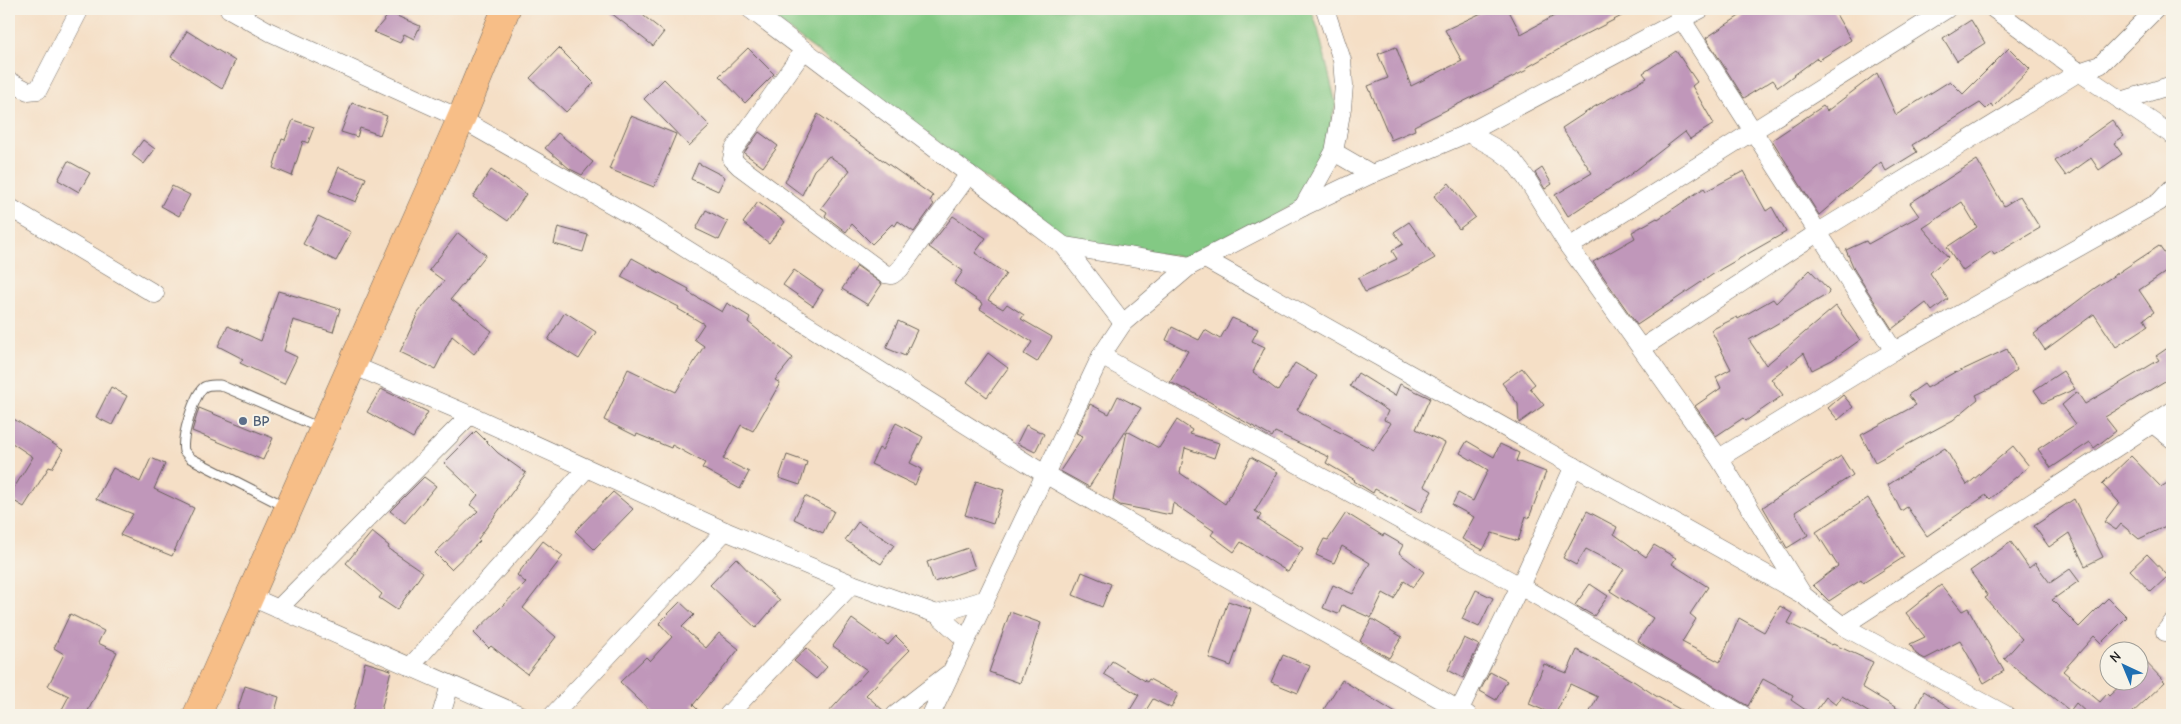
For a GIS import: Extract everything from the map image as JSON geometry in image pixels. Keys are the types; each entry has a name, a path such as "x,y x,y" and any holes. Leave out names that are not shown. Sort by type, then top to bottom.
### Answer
{"highway":[{"path":"197,715 460,119 506,9"}],"street":[{"path":"9,81 28,91 38,90 80,9"},
{"path":"229,9 270,32 460,119 653,228 1044,473 1462,714 1574,466"},
{"path":"750,9 1064,246 1123,323"},
{"path":"1304,207 1334,152 1344,85 1342,60 1325,9"},
{"path":"931,715 1101,356 1123,323 1198,262 1372,174 1468,133 1701,9"},
{"path":"1569,247 1947,9"},
{"path":"1994,9 2079,72 2172,135"},
{"path":"1642,348 1817,233 2079,72 2100,65 2156,9"},
{"path":"1682,20 1894,351"},
{"path":"804,50 734,149 732,159 739,166 885,274 892,275 900,269 970,174"},
{"path":"2121,101 2172,85"},
{"path":"1468,133 1497,149 1513,161 1526,178 1569,247 1719,458 1803,595"},
{"path":"1334,152 1372,174"},
{"path":"1719,458 1894,351 2159,202 2172,188"},
{"path":"9,207 155,294"},
{"path":"1064,246 1198,262 1574,466 1803,595 1843,626 2006,715"},
{"path":"1101,356 1520,586 1743,715"},
{"path":"352,365 470,415 586,469 725,530 852,584 937,614 966,640"},
{"path":"1843,626 2172,411"},
{"path":"278,609 470,415"},
{"path":"2153,424 2172,439"},
{"path":"410,667 586,469"},
{"path":"553,715 725,530"},
{"path":"728,715 852,584"},
{"path":"250,596 520,715"},
{"path":"937,614 984,600"},
{"path":"895,715 951,672"},
{"path":"441,715 450,685"}],"lane":[{"path":"289,508 190,458 184,451 183,435 198,395 202,389 210,384 220,385 323,429"}],"green space":[{"path":"761,9 1311,9 1318,29 1336,104 1317,173 1295,204 1189,258 1067,240"}],"building":[{"path":"606,9 635,9 664,32 653,46"},
{"path":"1490,9 1508,9 1521,34 1567,9 1635,9 1577,39 1526,68 1527,70 1414,126 1415,130 1391,140 1368,86 1388,78 1378,54 1396,47 1411,86 1462,61 1445,30"},
{"path":"1750,9 1833,9 1851,40 1819,60 1817,58 1778,87 1773,80 1744,98 1706,38"},
{"path":"390,13 420,26 414,39 404,34 400,43 374,32"},
{"path":"1971,20 1985,43 1957,61 1943,38"},
{"path":"187,31 235,61 222,89 171,57"},
{"path":"559,48 594,83 566,112 530,78"},
{"path":"748,48 774,74 745,103 719,76"},
{"path":"2009,48 2030,69 1993,107 1991,104 1986,109 1980,103 1912,145 1917,152 1886,171 1881,162 1819,215 1772,140 1823,106 1827,111 1877,73 1896,115 1950,81 1963,94"},
{"path":"1676,51 1697,82 1692,86 1714,124 1690,139 1685,132 1627,177 1568,216 1555,195 1592,173 1562,128 1594,107 1647,78 1643,73"},
{"path":"664,79 710,126 689,146 644,99"},
{"path":"352,103 387,116 380,135 360,128 357,137 341,132"},
{"path":"818,114 933,196 930,201 934,204 914,232 898,221 895,226 892,224 872,244 852,224 846,232 825,216 827,212 821,208 850,170 829,156 814,170 802,195 785,182"},
{"path":"631,116 676,134 654,187 609,169"},
{"path":"293,120 314,127 308,143 303,141 292,176 273,168 282,139 285,140"},
{"path":"2112,120 2124,136 2114,143 2122,154 2099,170 2091,158 2066,176 2055,161"},
{"path":"759,132 778,146 763,167 744,153"},
{"path":"558,133 593,162 582,175 570,169 545,148"},
{"path":"143,140 155,149 144,164 132,155"},
{"path":"1977,160 2004,206 2020,196 2040,228 1994,255 1992,251 1963,271 1947,247 1977,227 1962,202 1923,228 1948,257 1930,273 1948,299 1932,311 1926,303 1892,329 1855,271 1846,250 1866,241 1868,244 1919,216 1910,203"},
{"path":"68,161 90,173 79,192 58,180"},
{"path":"698,163 725,177 718,191 691,179"},
{"path":"339,167 366,178 356,202 329,191"},
{"path":"1542,168 1552,184 1545,189 1535,173"},
{"path":"491,170 526,194 508,221 473,197"},
{"path":"1744,171 1766,211 1772,207 1786,232 1721,269 1637,325 1593,262 1635,238 1632,232 1658,219 1704,188 1706,191"},
{"path":"1449,183 1475,217 1459,229 1434,196"},
{"path":"172,186 190,195 179,216 161,206"},
{"path":"758,202 785,222 769,243 743,223"},
{"path":"706,210 728,222 719,240 696,229"},
{"path":"318,216 351,232 336,261 303,244"},
{"path":"953,216 986,238 975,253 1006,274 988,300 1003,309 1007,304 1024,315 1021,319 1052,337 1037,362 1024,354 1032,342 980,309 983,304 954,284 963,271 929,247"},
{"path":"1409,222 1435,258 1407,274 1365,292 1358,278 1397,259 1392,251 1403,244 1394,232"},
{"path":"558,227 588,235 583,252 554,244"},
{"path":"458,233 486,255 451,299 492,331 474,354 452,336 435,369 400,352 418,313 444,281 429,270"},
{"path":"2159,246 2172,264 2172,268 2139,290 2154,312 2144,319 2148,326 2116,347 2094,314 2045,350 2034,334 2095,288"},
{"path":"632,258 689,289 688,292 722,312 727,303 750,317 748,322 793,358 775,380 780,383 753,431 741,425 723,459 749,472 740,489 702,468 705,463 672,445 671,448 637,434 636,436 604,420 628,369 676,392 704,346 694,339 704,324 678,309 679,307 621,277"},
{"path":"857,266 882,284 868,305 842,289"},
{"path":"794,270 823,290 813,306 783,285"},
{"path":"1810,270 1829,290 1828,294 1749,340 1766,365 1836,306 1860,340 1832,360 1812,370 1804,353 1771,379 1783,395 1746,421 1743,418 1716,436 1695,406 1721,388 1716,377 1731,369 1711,330 1737,317 1738,319 1773,299 1776,303"},
{"path":"278,291 340,309 333,332 293,320 284,351 297,357 284,384 240,363 243,359 218,346 228,326 261,341"},
{"path":"565,312 596,332 579,359 548,340"},
{"path":"1232,318 1258,329 1252,341 1265,347 1253,372 1278,391 1295,363 1317,376 1297,410 1374,450 1391,423 1384,420 1388,411 1350,386 1358,373 1395,396 1400,384 1430,398 1416,429 1445,443 1424,486 1432,491 1420,513 1375,489 1373,493 1326,463 1329,457 1275,432 1272,437 1185,388 1170,382 1188,351 1166,340 1172,327 1199,340 1205,330 1220,339"},
{"path":"898,321 917,330 905,356 886,348"},
{"path":"2172,345 2172,381 2170,378 2105,417 2116,431 2094,448 2090,442 2051,468 2038,449 2076,424 2062,405 2077,392 2085,404 2159,360 2156,356"},
{"path":"2007,349 2017,370 1997,385 1976,395 1978,399 1953,420 1875,462 1861,435 1916,405 1908,395 1924,384 1927,388 1955,372"},
{"path":"988,353 1008,368 987,397 967,382"},
{"path":"1522,368 1535,384 1530,388 1544,405 1519,423 1518,404 1502,383"},
{"path":"2063,371 2075,389 2043,403 2034,390"},
{"path":"111,387 127,396 112,425 96,417"},
{"path":"381,389 428,412 413,438 367,412"},
{"path":"1843,395 1853,407 1838,420 1828,408"},
{"path":"1118,396 1141,408 1089,487 1060,471 1083,436 1076,433 1090,404 1109,414"},
{"path":"199,408 273,438 263,460 192,431"},
{"path":"9,416 63,450 52,468 49,467 24,507 9,498 9,496 33,457 9,441"},
{"path":"1177,420 1192,430 1190,434 1219,443 1214,458 1185,448 1180,473 1225,504 1251,457 1278,472 1255,511 1261,515 1258,520 1303,548 1288,572 1241,542 1234,552 1211,535 1214,531 1173,503 1171,515 1120,505 1113,500 1127,431 1159,448"},
{"path":"896,423 923,437 910,463 922,469 915,485 871,464 879,448 882,450"},
{"path":"1026,425 1044,434 1035,452 1017,443"},
{"path":"476,431 498,453 526,473 478,539 480,541 451,569 435,553 478,511 470,505 478,495 444,463"},
{"path":"1467,441 1494,457 1500,444 1519,453 1516,461 1546,472 1529,518 1526,516 1518,541 1492,533 1483,550 1462,539 1474,517 1452,505 1458,493 1473,501 1488,470 1460,453"},
{"path":"2013,446 2029,466 1990,499 1986,495 1927,536 1907,507 1901,511 1888,485 1945,448 1967,485"},
{"path":"787,455 807,462 800,485 779,478"},
{"path":"1841,456 1853,475 1795,512 1808,535 1787,548 1763,507"},
{"path":"2131,456 2161,487 2172,480 2172,523 2139,539 2121,524 2116,530 2104,522 2119,502 2102,484"},
{"path":"151,458 165,464 154,489 194,508 172,556 120,535 133,514 96,499 113,468 140,482"},
{"path":"424,477 436,486 405,523 390,511"},
{"path":"976,481 1004,490 993,524 965,515"},
{"path":"613,492 633,509 594,549 575,531"},
{"path":"805,496 834,511 823,533 794,519"},
{"path":"1868,498 1904,557 1863,583 1861,580 1829,601 1813,585 1838,566 1816,532"},
{"path":"2074,499 2103,557 2085,566 2069,533 2049,547 2034,526"},
{"path":"1587,511 1617,527 1614,534 1646,557 1654,545 1676,558 1672,564 1708,587 1690,614 1696,619 1682,642 1720,662 1739,618 1764,632 1780,606 1793,614 1788,623 1832,645 1873,662 1862,687 1908,715 1873,715 1842,696 1836,705 1826,697 1813,715 1791,700 1793,695 1763,679 1748,706 1647,647 1638,641 1653,618 1610,591 1624,569 1586,549 1576,565 1563,558"},
{"path":"1346,513 1383,536 1384,534 1403,545 1399,553 1424,572 1413,587 1404,581 1394,599 1383,593 1371,618 1342,605 1338,614 1323,608 1333,585 1353,594 1370,563 1342,546 1334,563 1316,555 1324,539 1328,540"},
{"path":"858,522 894,545 881,564 845,540"},
{"path":"372,532 389,546 388,548 423,572 397,610 379,598 382,594 346,563"},
{"path":"543,541 563,556 523,608 556,637 527,674 491,646 489,648 474,633 526,583 517,575"},
{"path":"2011,542 2029,568 2035,563 2050,583 2070,569 2079,581 2052,600 2079,627 2108,598 2127,617 2102,642 2094,636 2063,671 2100,702 2107,694 2109,696 2113,692 2148,692 2148,664 2165,682 2130,715 2089,715 2076,703 2070,711 2004,659 2022,639 1985,598 1988,596 1970,571"},
{"path":"968,548 975,568 934,582 927,562"},
{"path":"2147,554 2168,576 2151,592 2130,570"},
{"path":"736,558 780,600 756,628 710,585"},
{"path":"1082,572 1111,584 1102,607 1073,595"},
{"path":"1590,584 1608,596 1594,616 1575,605"},
{"path":"1941,585 1962,611 1968,608 2004,671 1984,683 1960,641 1925,659 1916,654 1910,644 1925,637 1906,613"},
{"path":"1476,590 1493,598 1479,627 1462,619"},
{"path":"1228,601 1251,609 1231,666 1209,658"},
{"path":"680,602 694,615 682,627 706,648 719,633 739,649 693,705 703,715 655,715 620,682 646,657 650,661 672,637 659,623"},
{"path":"1010,612 1041,623 1020,683 989,672"},
{"path":"70,614 104,631 98,643 117,652 86,715 59,715 69,696 48,686 64,654 54,648"},
{"path":"852,619 888,645 896,636 910,650 866,695 885,712 885,715 826,715 867,670 833,646"},
{"path":"1372,619 1402,637 1389,658 1360,641"},
{"path":"1464,638 1479,645 1463,678 1448,670"},
{"path":"806,648 827,667 816,679 794,661"},
{"path":"1577,650 1690,715 1588,715 1598,697 1570,684 1555,715 1529,704 1544,664 1567,673"},
{"path":"1283,655 1310,666 1298,693 1271,682"},
{"path":"1112,661 1147,682 1149,679 1178,694 1171,708 1153,699 1143,715 1127,715 1139,695 1104,674"},
{"path":"365,662 391,670 380,715 353,713"},
{"path":"1490,672 1507,681 1496,700 1480,691"},
{"path":"1342,680 1399,715 1334,715 1324,709"},
{"path":"245,686 279,697 274,715 236,715"},
{"path":"1924,691 1961,715 1913,715"}],"place":[{"name":"BP","path":"243,421"}]}
